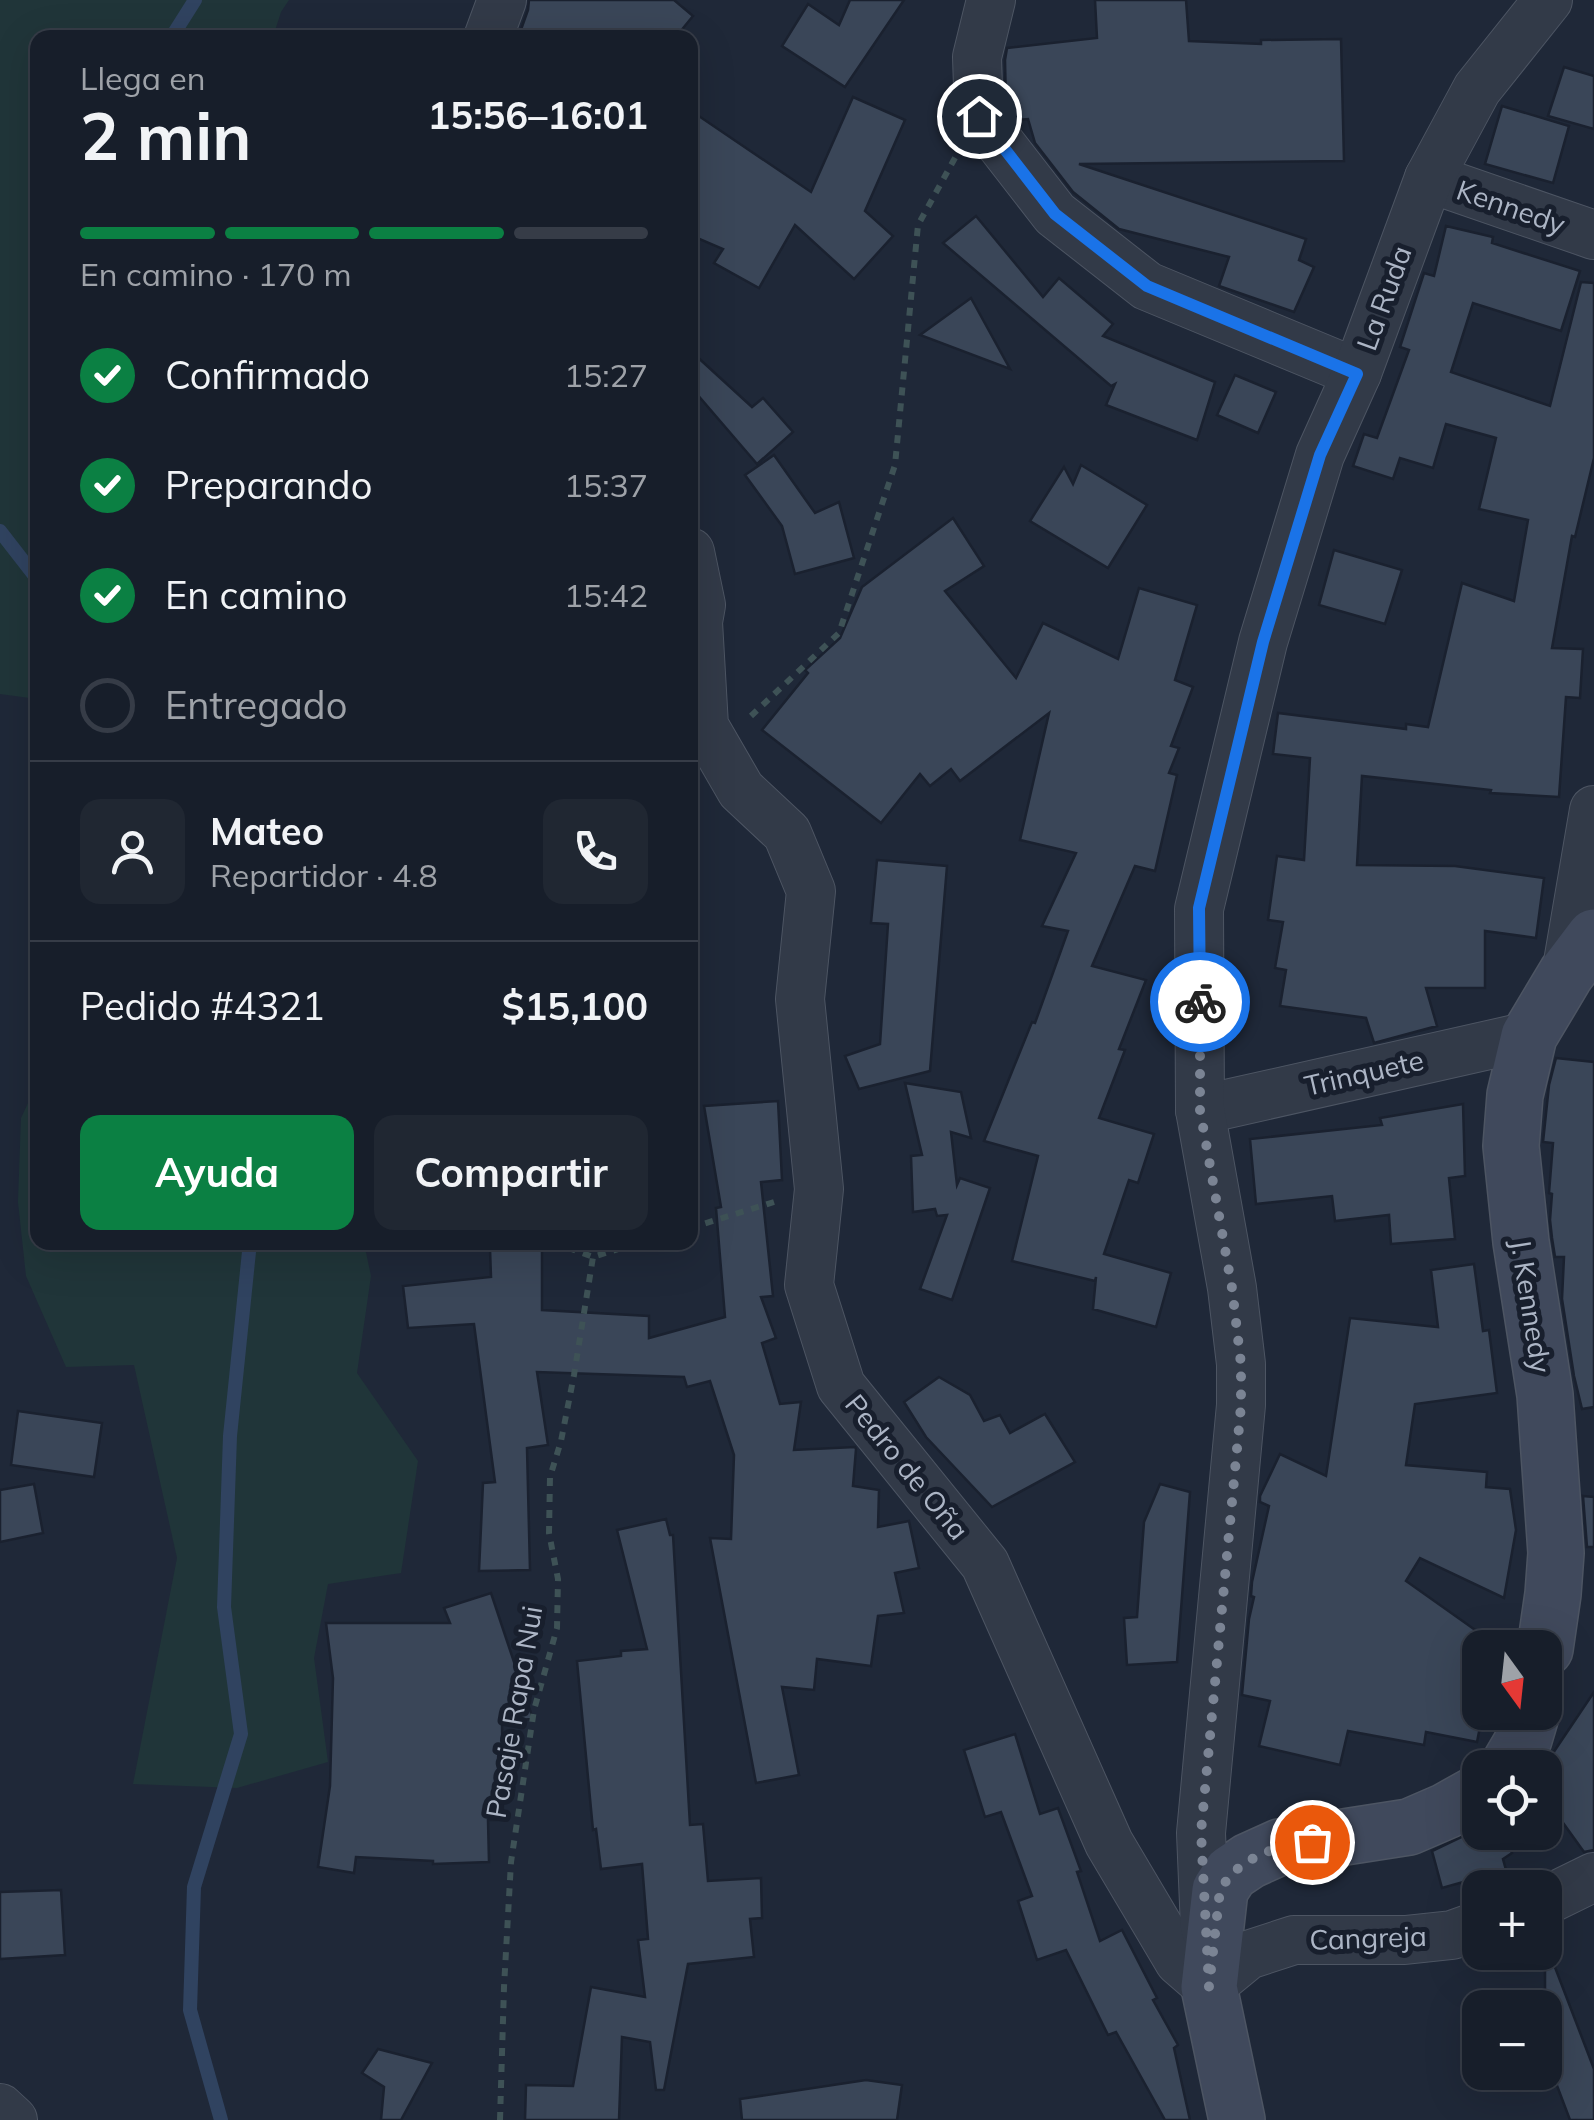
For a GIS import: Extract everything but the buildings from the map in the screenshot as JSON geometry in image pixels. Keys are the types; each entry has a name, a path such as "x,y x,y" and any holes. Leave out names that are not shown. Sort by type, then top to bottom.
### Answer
{"street":[{"path":"491,30 502,0"},
{"path":"991,0 977,58 979,116 1055,214 1147,286 1357,374"},
{"name":"La Ruda","path":"1209,1987 1201,1832 1241,1406 1241,1364 1232,1288 1200,1110 1199,908 1263,642 1320,455 1357,374 1429,178 1477,89 1548,0"},
{"name":"Kennedy","path":"1429,178 1594,235"},
{"name":"Pedro de Oña","path":"698,591 704,726 741,790 787,834 811,891 800,999 819,1189 809,1285 840,1386 985,1564 1109,1844 1179,1961 1209,1987"},
{"path":"1580,956 1594,810"},
{"name":"J. Kennedy","path":"1548,1630 1556,1554 1545,1395 1510,1146 1515,1095 1528,1036 1580,956"},
{"name":"Trinquete","path":"1200,1110 1528,1036"},
{"path":"1237,2120 1209,1987 1220,1890 1231,1874 1280,1846 1409,1826 1462,1802"},
{"path":"1562,1893 1594,1876"},
{"name":"Cangreja","path":"1209,1987 1248,1955 1294,1940 1405,1940 1462,1931"},
{"path":"0,2108 13,2120"}],"path":[{"path":"717,748 839,632 895,465 918,225 979,116"},
{"path":"698,1226 819,1189"},
{"path":"576,1250 593,1256 613,1250"},
{"name":"Pasaje Rapa Nui","path":"500,2120 511,1862 534,1710 557,1628 558,1580 550,1534 550,1476 574,1375 593,1256"}],"green space":[{"path":"0,0 289,0 275,30 30,30 30,698 0,694"},
{"path":"30,1099 30,1250 365,1250 371,1276 357,1373 418,1461 401,1573 328,1584 314,1658 328,1762 237,1788 133,1784 177,1558 134,1365 66,1367 26,1276 18,1202 21,1118"}],"waterway":[{"path":"176,30 195,0"},
{"path":"0,531 30,570"},
{"path":"221,2120 190,2010 194,1887 241,1734 224,1607 230,1436 249,1250"}],"way so far":[{"path":"1200,1002 1200,1110 1232,1288 1241,1364 1241,1406 1201,1832 1209,1987 1220,1890 1231,1874 1280,1846 1312,1842"}],"route":[{"path":"979,116 1055,214 1147,286 1357,374 1320,455 1263,642 1199,908 1200,1002"}]}
